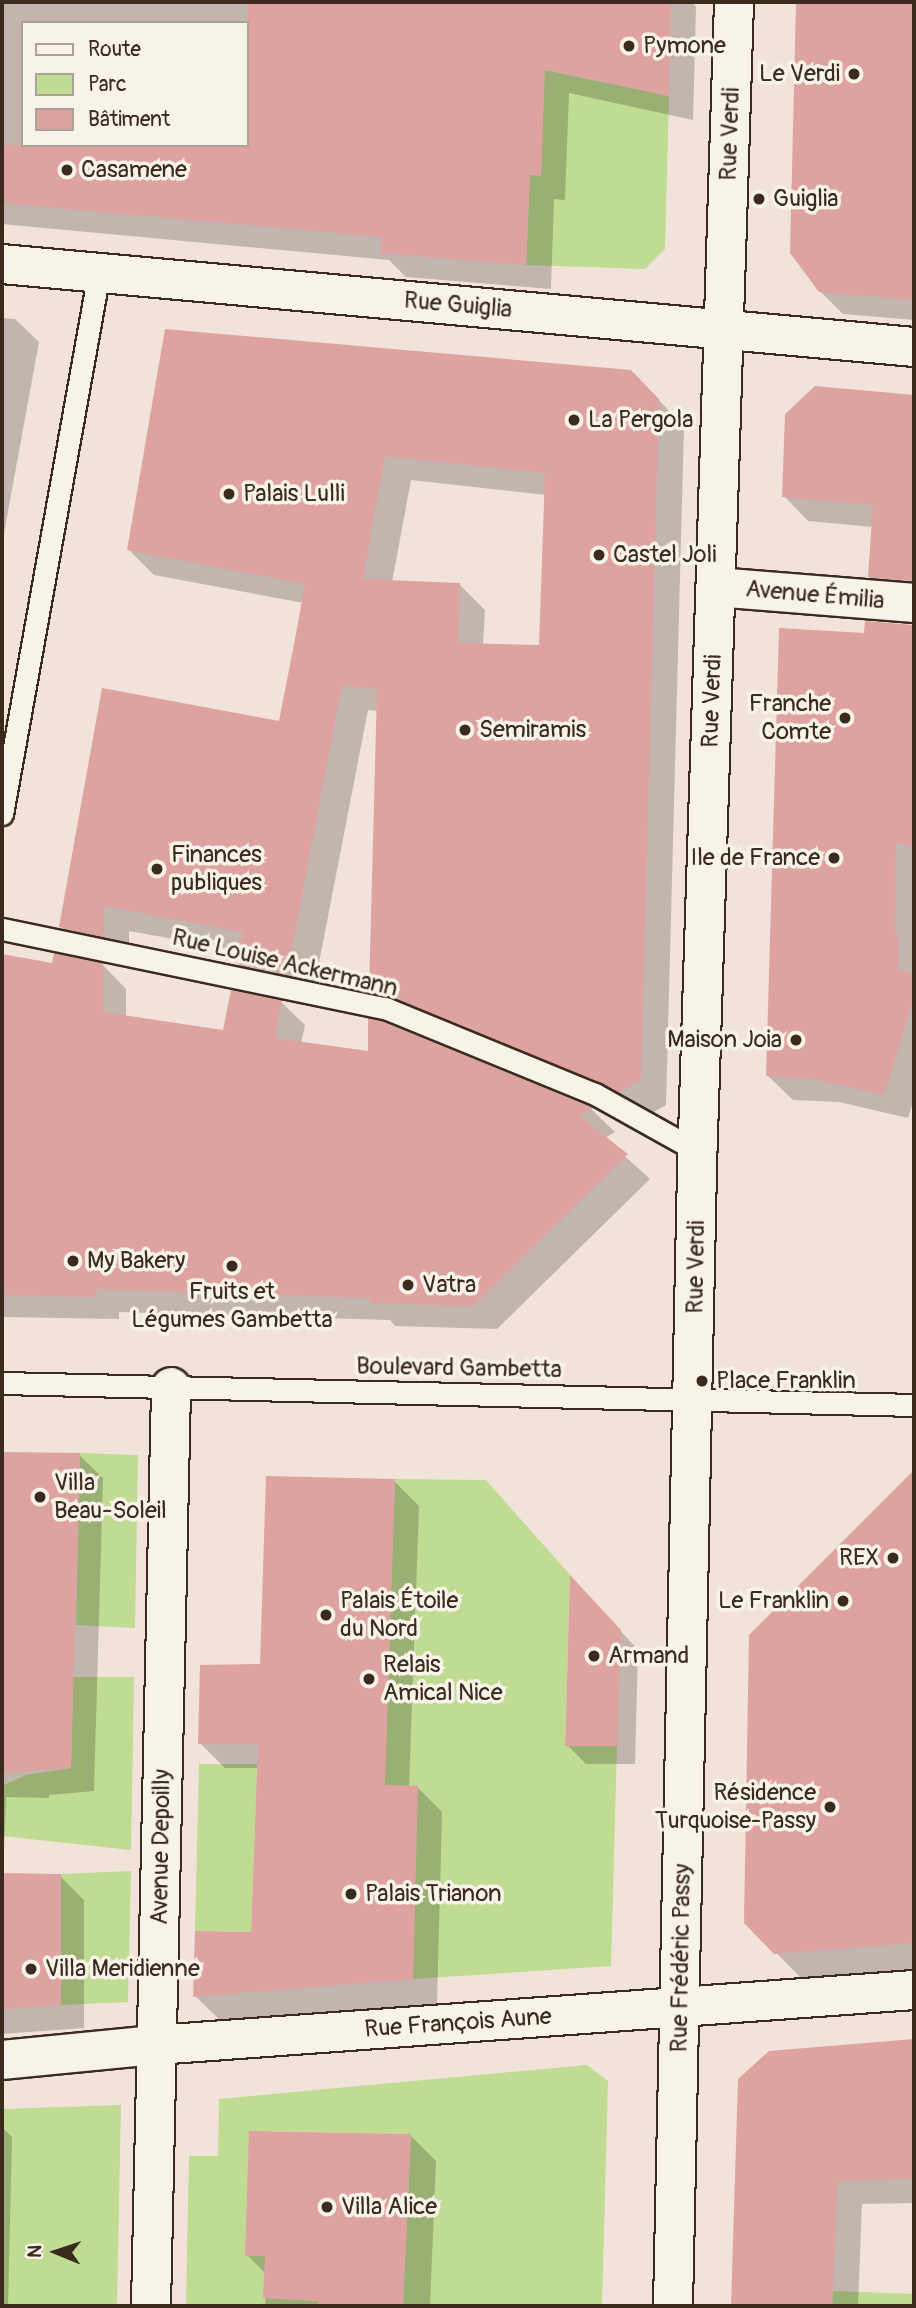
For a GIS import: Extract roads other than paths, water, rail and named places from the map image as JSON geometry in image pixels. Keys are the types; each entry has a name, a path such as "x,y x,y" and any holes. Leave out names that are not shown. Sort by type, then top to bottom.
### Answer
{"street":[{"name":"Rue Verdi","path":"694,1399 697,1152 734,2"},
{"name":"Rue Guiglia","path":"2,264 914,347"},
{"name":"Avenue Émilia","path":"716,587 914,603"},
{"name":"Avenue Depoilly","path":"151,2306 171,1387"},
{"name":"Rue Frédéric Passy","path":"673,2306 694,1399"},
{"name":"Rue François Aune","path":"2,2060 156,2045 914,1990"}],"lane":[{"path":"2,814 99,272"},
{"name":"Rue Louise Ackermann","path":"2,929 385,1008 595,1094 697,1152"},
{"name":"Boulevard Gambetta","path":"2,1383 914,1405"}],"place":[{"name":"Pymone","path":"629,46"},
{"name":"Le Verdi","path":"854,74"},
{"name":"Casamene","path":"67,170"},
{"name":"Guiglia","path":"759,199"},
{"name":"La Pergola","path":"574,420"},
{"name":"Palais Lulli","path":"229,494"},
{"name":"Castel Joli","path":"599,555"},
{"name":"Franche Comte","path":"845,718"},
{"name":"Semiramis","path":"465,730"},
{"name":"Ile de France","path":"834,858"},
{"name":"Finances publiques","path":"157,869"},
{"name":"Maison Joia","path":"796,1040"},
{"name":"My Bakery","path":"73,1261"},
{"name":"Fruits et Légumes Gambetta","path":"232,1266"},
{"name":"Vatra","path":"408,1285"},
{"name":"Place Franklin","path":"702,1381"},
{"name":"Villa Beau-Soleil","path":"40,1497"},
{"name":"REX","path":"893,1558"},
{"name":"Le Franklin","path":"843,1601"},
{"name":"Palais Étoile du Nord","path":"326,1615"},
{"name":"Armand","path":"594,1656"},
{"name":"Relais Amical Nice","path":"369,1679"},
{"name":"Résidence Turquoise-Passy","path":"830,1807"},
{"name":"Palais Trianon","path":"351,1894"},
{"name":"Villa Meridienne","path":"31,1969"},
{"name":"Villa Alice","path":"327,2207"}]}
